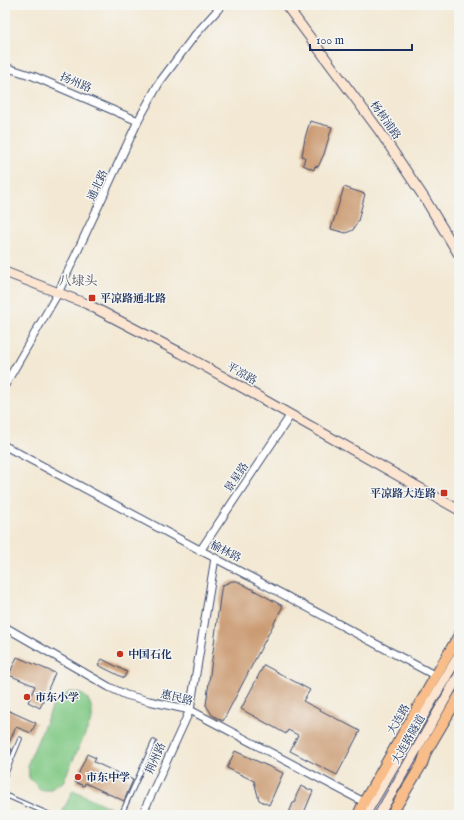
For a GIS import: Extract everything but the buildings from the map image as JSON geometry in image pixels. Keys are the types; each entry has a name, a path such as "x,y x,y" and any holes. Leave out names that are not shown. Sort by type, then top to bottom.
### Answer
{"main road":[{"name":"杨树浦路","path":"291,7 378,129 459,254"},
{"name":"平凉路","path":"5,272 87,304 181,353 290,416 459,510"},
{"name":"大连路","path":"358,815 459,635"},
{"name":"大连路隧道","path":"365,815 459,655"},
{"name":"大连路隧道","path":"379,815 459,675"},
{"path":"391,815 422,764 426,752 459,696"}],"street":[{"name":"通北路","path":"5,385 58,293 138,121 159,83 176,59 222,5"},
{"name":"扬州路","path":"5,68 33,76 138,121"},
{"name":"景星路","path":"200,550 290,416"},
{"name":"榆林路","path":"5,446 121,506 214,558 436,676"},
{"path":"190,710 214,558"},
{"name":"惠民路","path":"5,627 90,677 126,695 164,706 190,710 364,802"},
{"name":"荆州路","path":"142,815 190,710"}],"lane":[{"path":"5,775 20,739"},
{"path":"121,815 154,742"},
{"path":"5,795 51,815"}],"green space":[{"path":"69,692 75,692 88,699 92,719 63,782 49,790 41,790 29,778 28,763 54,703"},
{"path":"73,790 119,812 117,815 61,815"}],"place":[{"name":"平凉路通北路","path":"92,298"},
{"name":"平凉路大连路","path":"444,493"},
{"name":"中国石化","path":"120,654"},
{"name":"市东小学","path":"27,697"},
{"name":"市东中学","path":"78,777"}],"district":[{"name":"八埭头","path":"78,280"}]}
